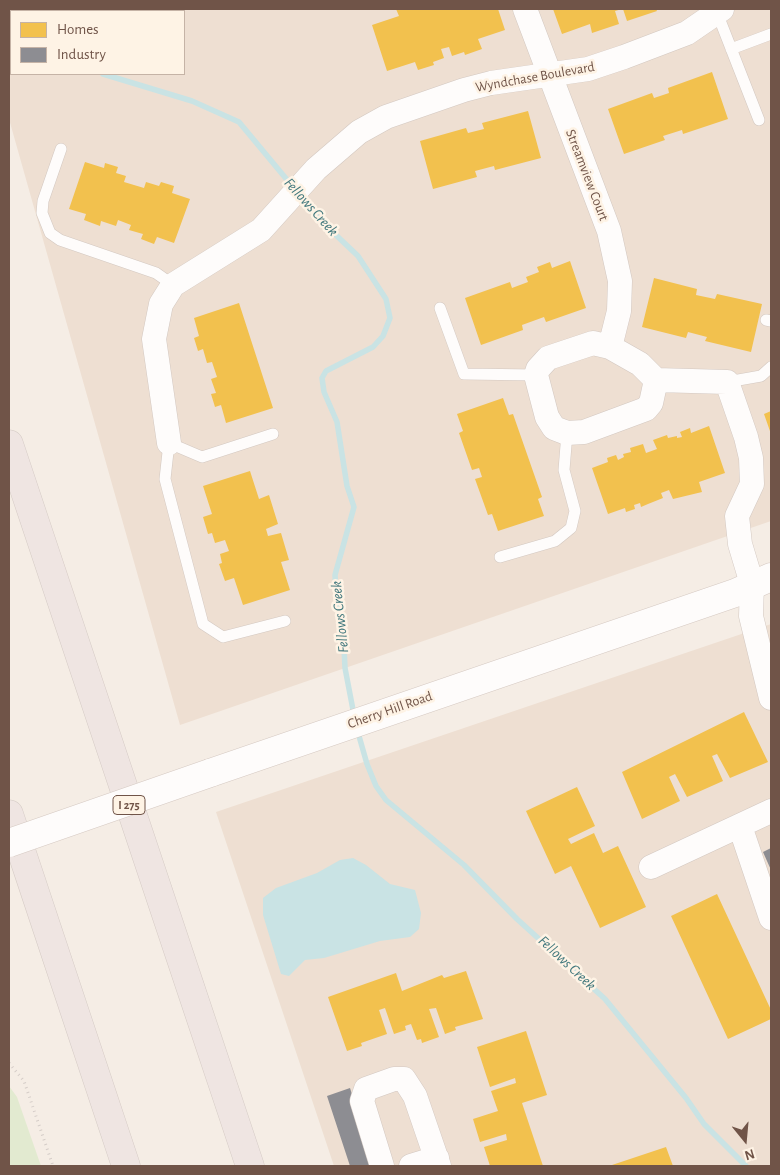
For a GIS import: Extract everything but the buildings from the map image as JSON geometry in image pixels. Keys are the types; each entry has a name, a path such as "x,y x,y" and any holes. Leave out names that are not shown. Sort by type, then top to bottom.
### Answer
{"highway":[{"name":"I 275","path":"9,444 250,1166"},
{"path":"9,814 126,1166"}],"main road":[{"name":"Cherry Hill Road","path":"9,843 735,592 762,581"}],"street":[{"name":"Streamview Court","path":"525,9 609,231 620,281 619,301 610,347"},
{"name":"Wyndchase Boulevard","path":"169,443 154,339 161,304 173,285 261,230 282,209 316,169 359,132 386,117 464,90 491,83 588,70 687,33 718,10"},
{"path":"656,380 651,403 646,409 584,432 568,433 554,428 546,417 536,374 543,362 548,358 594,343 610,347 640,364 656,380 727,382 738,409 750,458 752,484 738,516 740,544 762,581 751,616 771,698"},
{"path":"651,867 771,811"},
{"path":"740,826 771,918"},
{"path":"382,1166 364,1112 363,1094 366,1089 394,1079 404,1079 415,1096 438,1162 410,1166"}],"lane":[{"path":"718,10 759,120"},
{"path":"731,49 771,34"},
{"path":"60,149 43,201 44,219 50,233 60,240 156,273 173,285"},
{"path":"440,308 464,374 536,374"},
{"path":"727,382 761,376 771,367"},
{"path":"500,557 555,541 572,528 576,511 564,470 568,433"},
{"path":"274,434 202,457 169,443 165,479 203,624 223,637 285,621"}],"path":[{"path":"9,1063 24,1081 54,1166"}],"shaded area":[{"path":"9,9 771,9 771,521 180,725 9,119"},
{"path":"771,624 771,1166 334,1166 216,812"}],"green space":[{"path":"9,1086 17,1097 41,1166 9,1166"}],"water":[{"path":"353,858 366,865 390,884 415,890 421,913 419,929 410,937 380,941 324,958 305,960 289,976 281,974 263,915 263,898 276,888 317,873 340,860"}],"waterway":[{"name":"Fellows Creek","path":"106,75 192,101 239,122 293,187"},
{"name":"Fellows Creek","path":"300,196 318,218 358,256 386,299 390,318 383,336 373,347 326,371 322,378 324,392 337,422 347,486 354,507 335,575 336,592 343,627 345,668 354,715"},
{"name":"Fellows Creek","path":"357,729 367,764 376,786 386,800 464,865 517,919 605,999 686,1098 704,1124 746,1166"}]}
